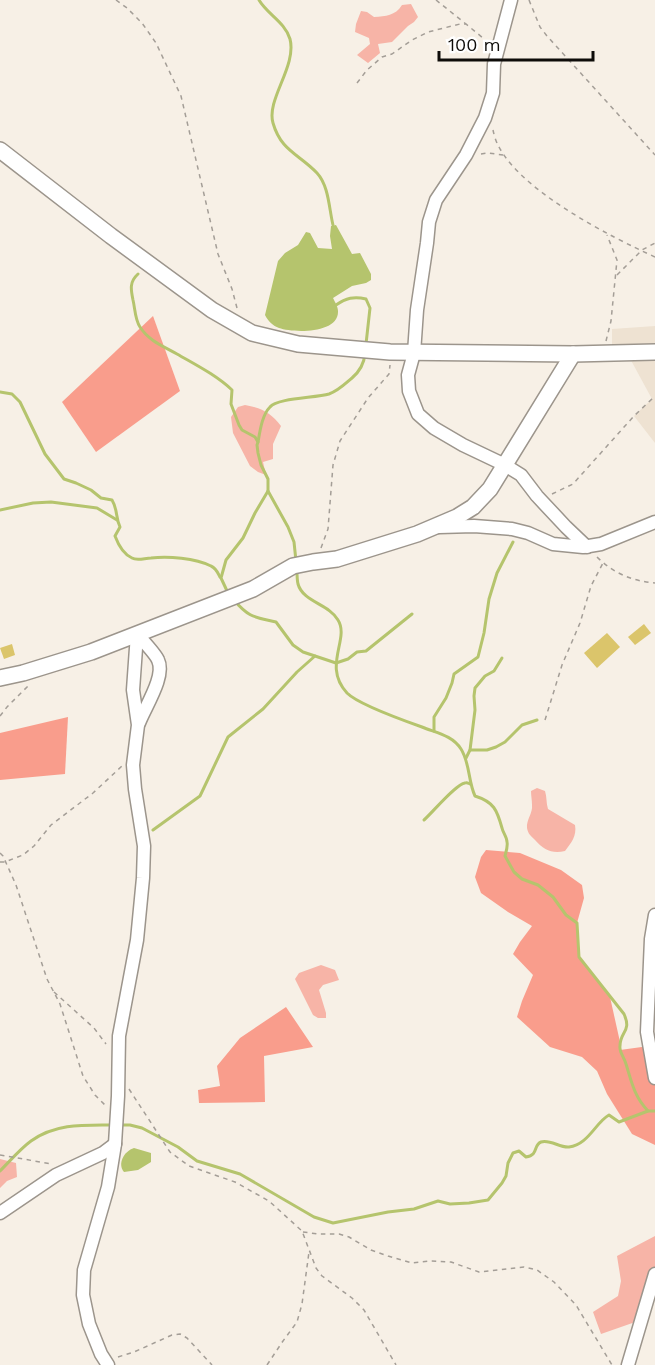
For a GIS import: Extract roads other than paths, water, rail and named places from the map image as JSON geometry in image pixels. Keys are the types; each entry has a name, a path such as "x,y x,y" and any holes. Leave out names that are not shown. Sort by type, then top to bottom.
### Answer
{"street":[{"path":"511,0 494,64 493,93 485,118 463,160 436,200 429,222 428,243 417,310 414,353 408,375 410,391 418,414 434,428 521,475 566,528 587,547"},
{"path":"0,150 212,310 243,329 262,336 298,344 414,353 655,352"},
{"path":"0,678 91,652 253,589 293,566 337,559 417,534 457,517 473,507 490,489 573,354"},
{"path":"431,528 474,526 512,529 553,544 587,547 601,544 655,522"},
{"path":"106,1363 89,1324 83,1295 84,1270 108,1187 115,1144 119,1036 137,940 143,878 144,846 133,765 138,725 133,690 137,634"},
{"path":"137,634 159,660 158,683 138,725"},
{"path":"655,915 651,939 646,1032 655,1078"},
{"path":"0,1213 56,1175 103,1153 115,1144"},
{"path":"628,1365 655,1274"}],"waterway":[{"path":"259,0 288,33 290,39 289,60 274,104 273,123 276,132 286,146 321,178 333,225"},
{"path":"138,274 133,280 131,289 140,327 152,340 206,370 232,390 231,404 239,425 258,442 261,465 268,479 268,491 243,538 226,560 221,578 228,593"},
{"path":"336,305 350,298 366,299 370,308 366,344"},
{"path":"258,442 263,419 270,407 280,402 335,391 357,373 365,354"},
{"path":"0,392 12,394 20,402 45,454 64,479 91,490 101,498 112,500 120,527 115,536 126,554 136,559 165,557 197,561 213,567 220,577"},
{"path":"268,491 288,527 294,542 296,561"},
{"path":"0,510 33,503 51,502 97,508 117,520"},
{"path":"434,731 434,717 446,698 454,674 478,657 489,599 497,573 513,542"},
{"path":"297,570 301,590 310,599 329,610 341,627 336,663 340,683 347,693 371,707 453,740 461,749 466,760 475,796 491,804 496,812 507,840 505,856 514,872 522,879 538,885 553,897 566,915 577,923 579,957 624,1014 627,1024 620,1041 620,1050 636,1095 648,1111"},
{"path":"234,600 253,616 276,622 293,645 303,652 336,663 348,659 357,652 366,651 412,614"},
{"path":"153,830 200,796 228,737 263,709 315,656"},
{"path":"466,758 470,750 475,688 485,676 494,671 502,658"},
{"path":"470,750 487,750 496,747 505,742 522,725 537,720"},
{"path":"424,820 456,788 466,783 470,784"},
{"path":"121,1125 142,1128 178,1147 197,1161 240,1174 314,1217 333,1223 414,1209 438,1201 450,1204 488,1200 506,1176 508,1163 513,1153 519,1151 526,1157 530,1156 537,1145 544,1141 566,1147 576,1145 587,1138 609,1115 619,1122 648,1111 655,1111"},
{"path":"0,1171 27,1144 50,1131 71,1126 114,1125"}]}
